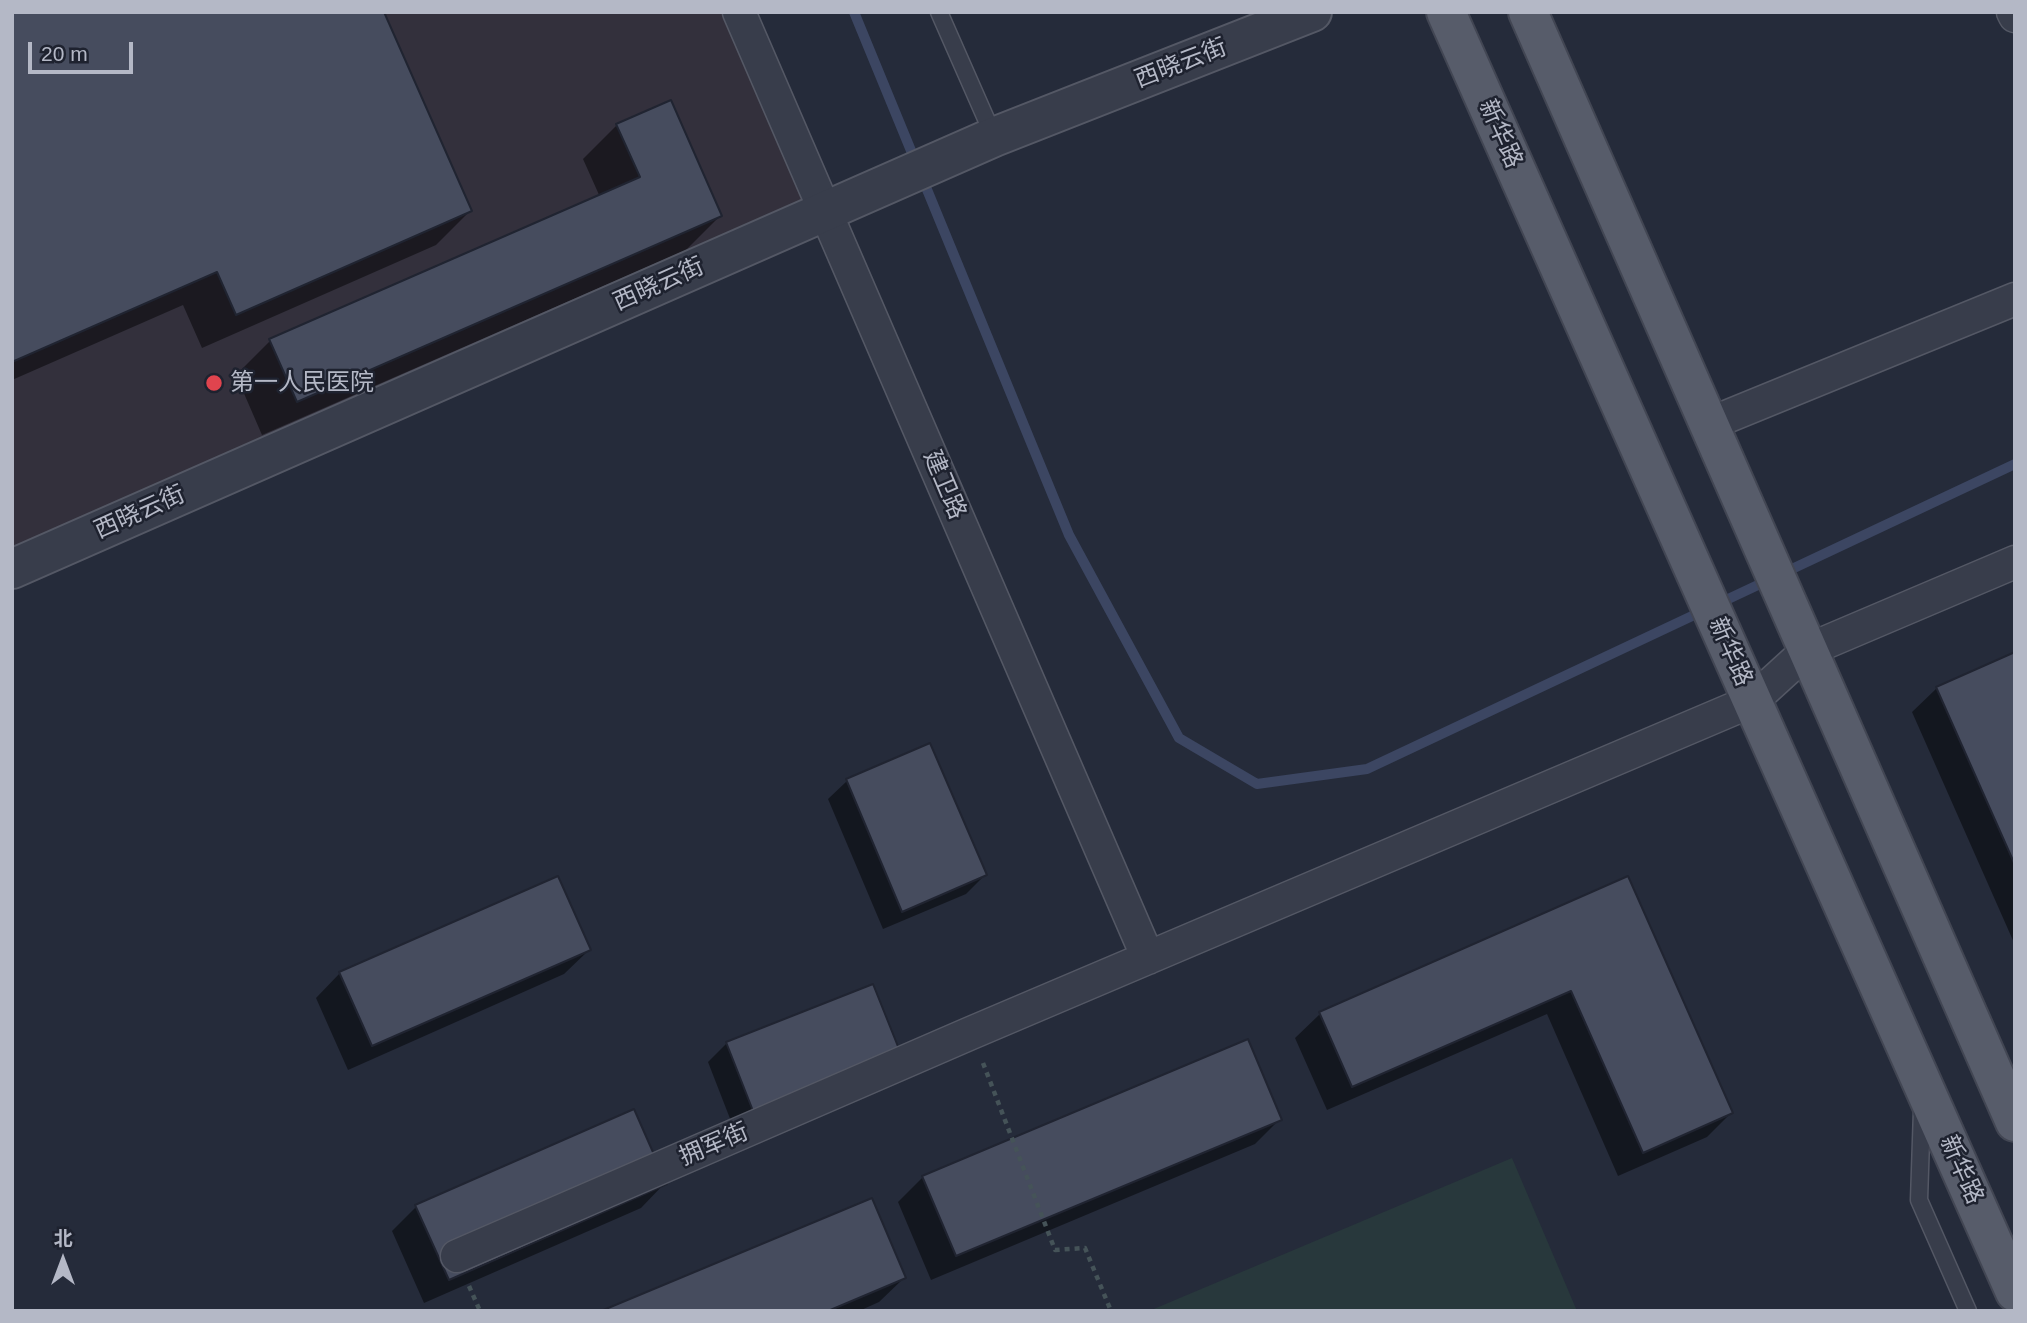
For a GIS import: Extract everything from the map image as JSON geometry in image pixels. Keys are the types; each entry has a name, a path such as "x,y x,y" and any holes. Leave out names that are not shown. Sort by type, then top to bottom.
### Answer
{"main road":[{"name":"新华路","path":"1446,12 2015,1292"},
{"path":"1528,12 2015,1122"}],"street":[{"name":"建卫路","path":"739,12 1148,958"},
{"name":"西晓云街","path":"12,569 994,137 1312,12"},
{"path":"1709,425 2015,299"},
{"name":"拥军街","path":"457,1256 971,1033 1752,701 1808,650 2015,562"}],"lane":[{"path":"939,12 994,137"},
{"path":"1923,1086 1919,1200 1968,1311"}],"path":[{"path":"971,1033 1055,1250 1085,1248 1111,1311"}],"shaded area":[{"name":"第一人民医院","path":"12,12 735,12 820,207 12,559"},
{"path":"1512,1158 1577,1311 1149,1311"}],"building":[{"path":"12,12 384,12 472,211 236,315 217,272 12,362"},
{"path":"671,100 722,216 297,402 269,339 640,177 616,124"},
{"path":"2015,652 2015,865 1936,687"},
{"path":"930,743 987,875 902,912 846,779"},
{"path":"558,876 591,950 372,1046 339,972"},
{"path":"1628,876 1733,1113 1643,1153 1571,991 1352,1087 1319,1012"},
{"path":"873,984 903,1059 755,1116 726,1042"},
{"path":"1248,1039 1282,1120 956,1256 922,1176"},
{"path":"634,1109 667,1184 449,1280 415,1205"},
{"path":"872,1198 906,1278 828,1311 601,1311"}],"waterway":[{"path":"854,12 1069,535 1179,738 1257,784 1367,769 2015,464"}],"place":[{"name":"第一人民医院","path":"214,383"}]}
